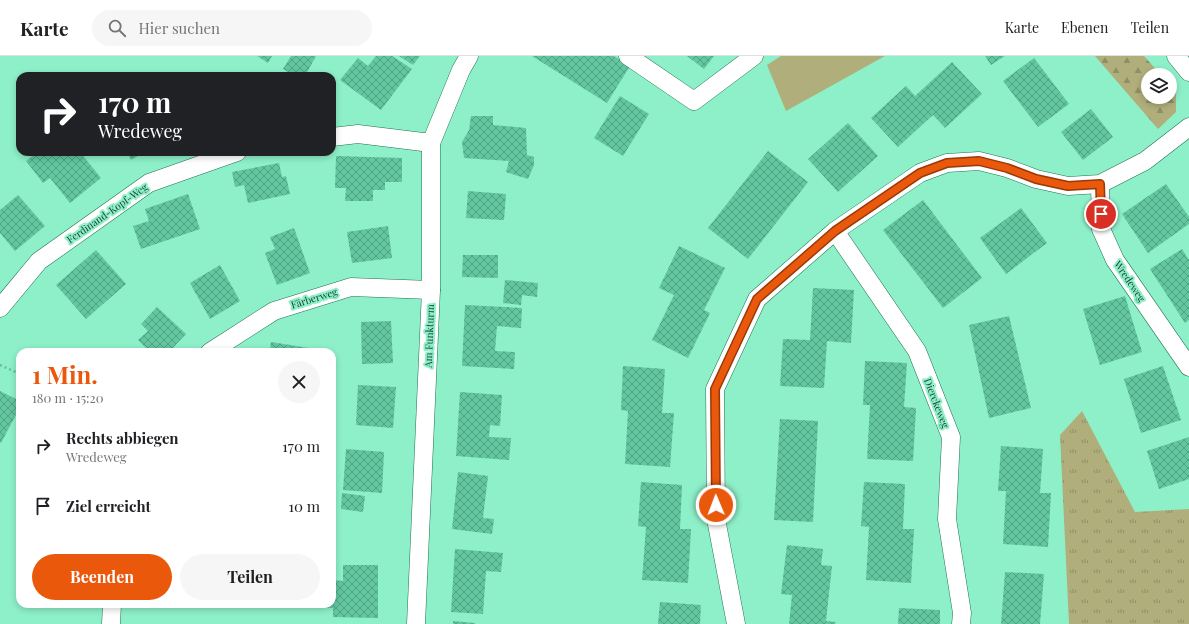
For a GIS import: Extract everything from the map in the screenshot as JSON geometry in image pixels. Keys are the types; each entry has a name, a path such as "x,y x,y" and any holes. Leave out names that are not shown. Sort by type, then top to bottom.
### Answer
{"street":[{"name":"Am Funkturm","path":"416,624 431,290 431,143 461,70 469,56"},
{"path":"628,56 694,101 754,56"},
{"path":"1176,56 1189,72"},
{"path":"736,624 716,519 715,389 757,299 835,231 920,173 947,163 979,161 1007,168 1036,179 1068,186 1100,184 1145,161 1189,127"},
{"path":"336,137 358,134 431,143"},
{"name":"Ferdinand-Kopf-Weg","path":"0,308 39,261 149,183 226,156"},
{"name":"Wredeweg","path":"1100,184 1101,229 1115,260 1189,367"},
{"name":"Dierckeweg","path":"835,231 917,351 950,437 947,519 962,613 961,624"},
{"name":"Färberweg","path":"216,348 274,311 351,287 431,290"},
{"path":"111,624 112,608"}],"path":[{"path":"0,365 16,372"}],"green space":[{"path":"781,56 885,56 786,111 767,65"},
{"path":"1095,56 1144,56 1155,68 1141,68 1141,104 1176,104 1176,112 1158,129"},
{"path":"1082,411 1135,512 1189,509 1189,624 1069,624 1060,435"}],"building":[{"path":"257,56 272,56 268,63"},
{"path":"291,56 316,56 307,72 288,72 283,69"},
{"path":"376,56 392,56 412,69 381,110 340,80 358,58 368,66"},
{"path":"399,56 420,56 413,65"},
{"path":"532,56 614,56 630,66 607,103"},
{"path":"687,56 714,56 704,69"},
{"path":"985,56 1005,56 991,65"},
{"path":"1034,58 1069,104 1038,127 1003,81"},
{"path":"952,62 982,94 945,128 933,115 898,147 871,118 906,86 915,96"},
{"path":"620,96 649,114 623,156 594,138"},
{"path":"1091,109 1113,137 1083,160 1061,132"},
{"path":"471,116 493,116 493,125 526,128 527,155 534,157 534,165 528,179 506,172 509,161 464,158 462,142 469,130"},
{"path":"848,123 878,156 838,192 808,159"},
{"path":"768,151 808,182 748,259 708,228"},
{"path":"32,156 83,156 101,178 70,203 50,178 43,183 26,161"},
{"path":"129,156 138,156 131,160"},
{"path":"336,156 402,158 402,182 385,182 385,190 373,190 373,201 345,201 346,188 335,188"},
{"path":"279,163 282,177 286,176 290,194 248,203 244,185 235,187 232,172"},
{"path":"1166,184 1189,217 1189,224 1148,253 1122,214"},
{"path":"468,191 506,194 504,220 466,218"},
{"path":"188,194 200,229 141,249 133,226 149,221 145,209"},
{"path":"18,195 45,226 15,251 0,233 0,210"},
{"path":"923,200 982,278 943,308 883,230"},
{"path":"1021,208 1047,243 1006,274 980,238"},
{"path":"388,226 392,258 352,263 347,232"},
{"path":"294,228 310,273 277,285 265,253 275,249 270,237"},
{"path":"679,246 725,268 704,310 710,313 688,358 652,340 674,295 659,288"},
{"path":"1182,249 1189,260 1189,320 1185,323 1150,269"},
{"path":"96,250 126,284 86,319 56,285"},
{"path":"463,255 498,255 498,278 462,277"},
{"path":"220,265 240,301 210,319 190,283"},
{"path":"505,280 538,283 537,297 522,295 521,305 503,303"},
{"path":"813,288 854,290 851,343 827,341 824,388 780,386 783,339 810,340"},
{"path":"1125,296 1142,352 1100,365 1083,309"},
{"path":"465,305 522,308 521,328 497,326 495,351 515,352 514,369 462,366"},
{"path":"157,307 186,334 173,348 146,348 138,340 148,331 141,324"},
{"path":"1009,316 1031,408 989,418 969,325"},
{"path":"391,321 393,363 362,364 361,322"},
{"path":"271,342 309,348 270,348"},
{"path":"865,361 907,363 904,407 916,408 913,461 867,459 870,405 863,405"},
{"path":"623,366 665,369 662,413 674,413 670,467 625,464 628,411 621,410"},
{"path":"1163,366 1181,420 1141,433 1124,379"},
{"path":"358,385 396,387 393,428 356,425"},
{"path":"0,391 16,399 16,415 1,443"},
{"path":"460,392 502,395 500,426 490,425 489,437 511,438 509,460 456,456"},
{"path":"780,419 818,421 813,522 774,520"},
{"path":"1189,437 1189,479 1159,489 1147,451"},
{"path":"1001,446 1043,449 1040,493 1051,493 1048,547 1003,544 1006,491 998,491"},
{"path":"346,449 384,452 382,493 343,490"},
{"path":"458,472 488,476 483,518 494,519 492,534 452,529"},
{"path":"641,482 682,485 680,529 691,529 688,583 642,580 646,527 638,526"},
{"path":"864,482 905,484 903,529 914,529 911,583 866,580 869,527 861,526"},
{"path":"342,493 365,496 363,512 341,509"},
{"path":"787,545 823,549 821,565 832,566 826,621 836,622 835,624 789,624 792,595 781,594"},
{"path":"455,549 503,553 501,572 486,571 483,614 451,612"},
{"path":"343,565 378,565 378,618 333,617 333,608 336,608 336,580 343,581"},
{"path":"1005,572 1044,574 1040,624 1001,624"},
{"path":"660,602 701,605 700,624 658,624"},
{"path":"899,608 940,610 940,624 898,624"},
{"path":"453,621 475,623 475,624 453,624"}],"route":[{"path":"716,505 715,389 757,299 835,231 920,173 947,163 979,161 1007,168 1036,179 1068,186 1100,184 1101,214"}]}
